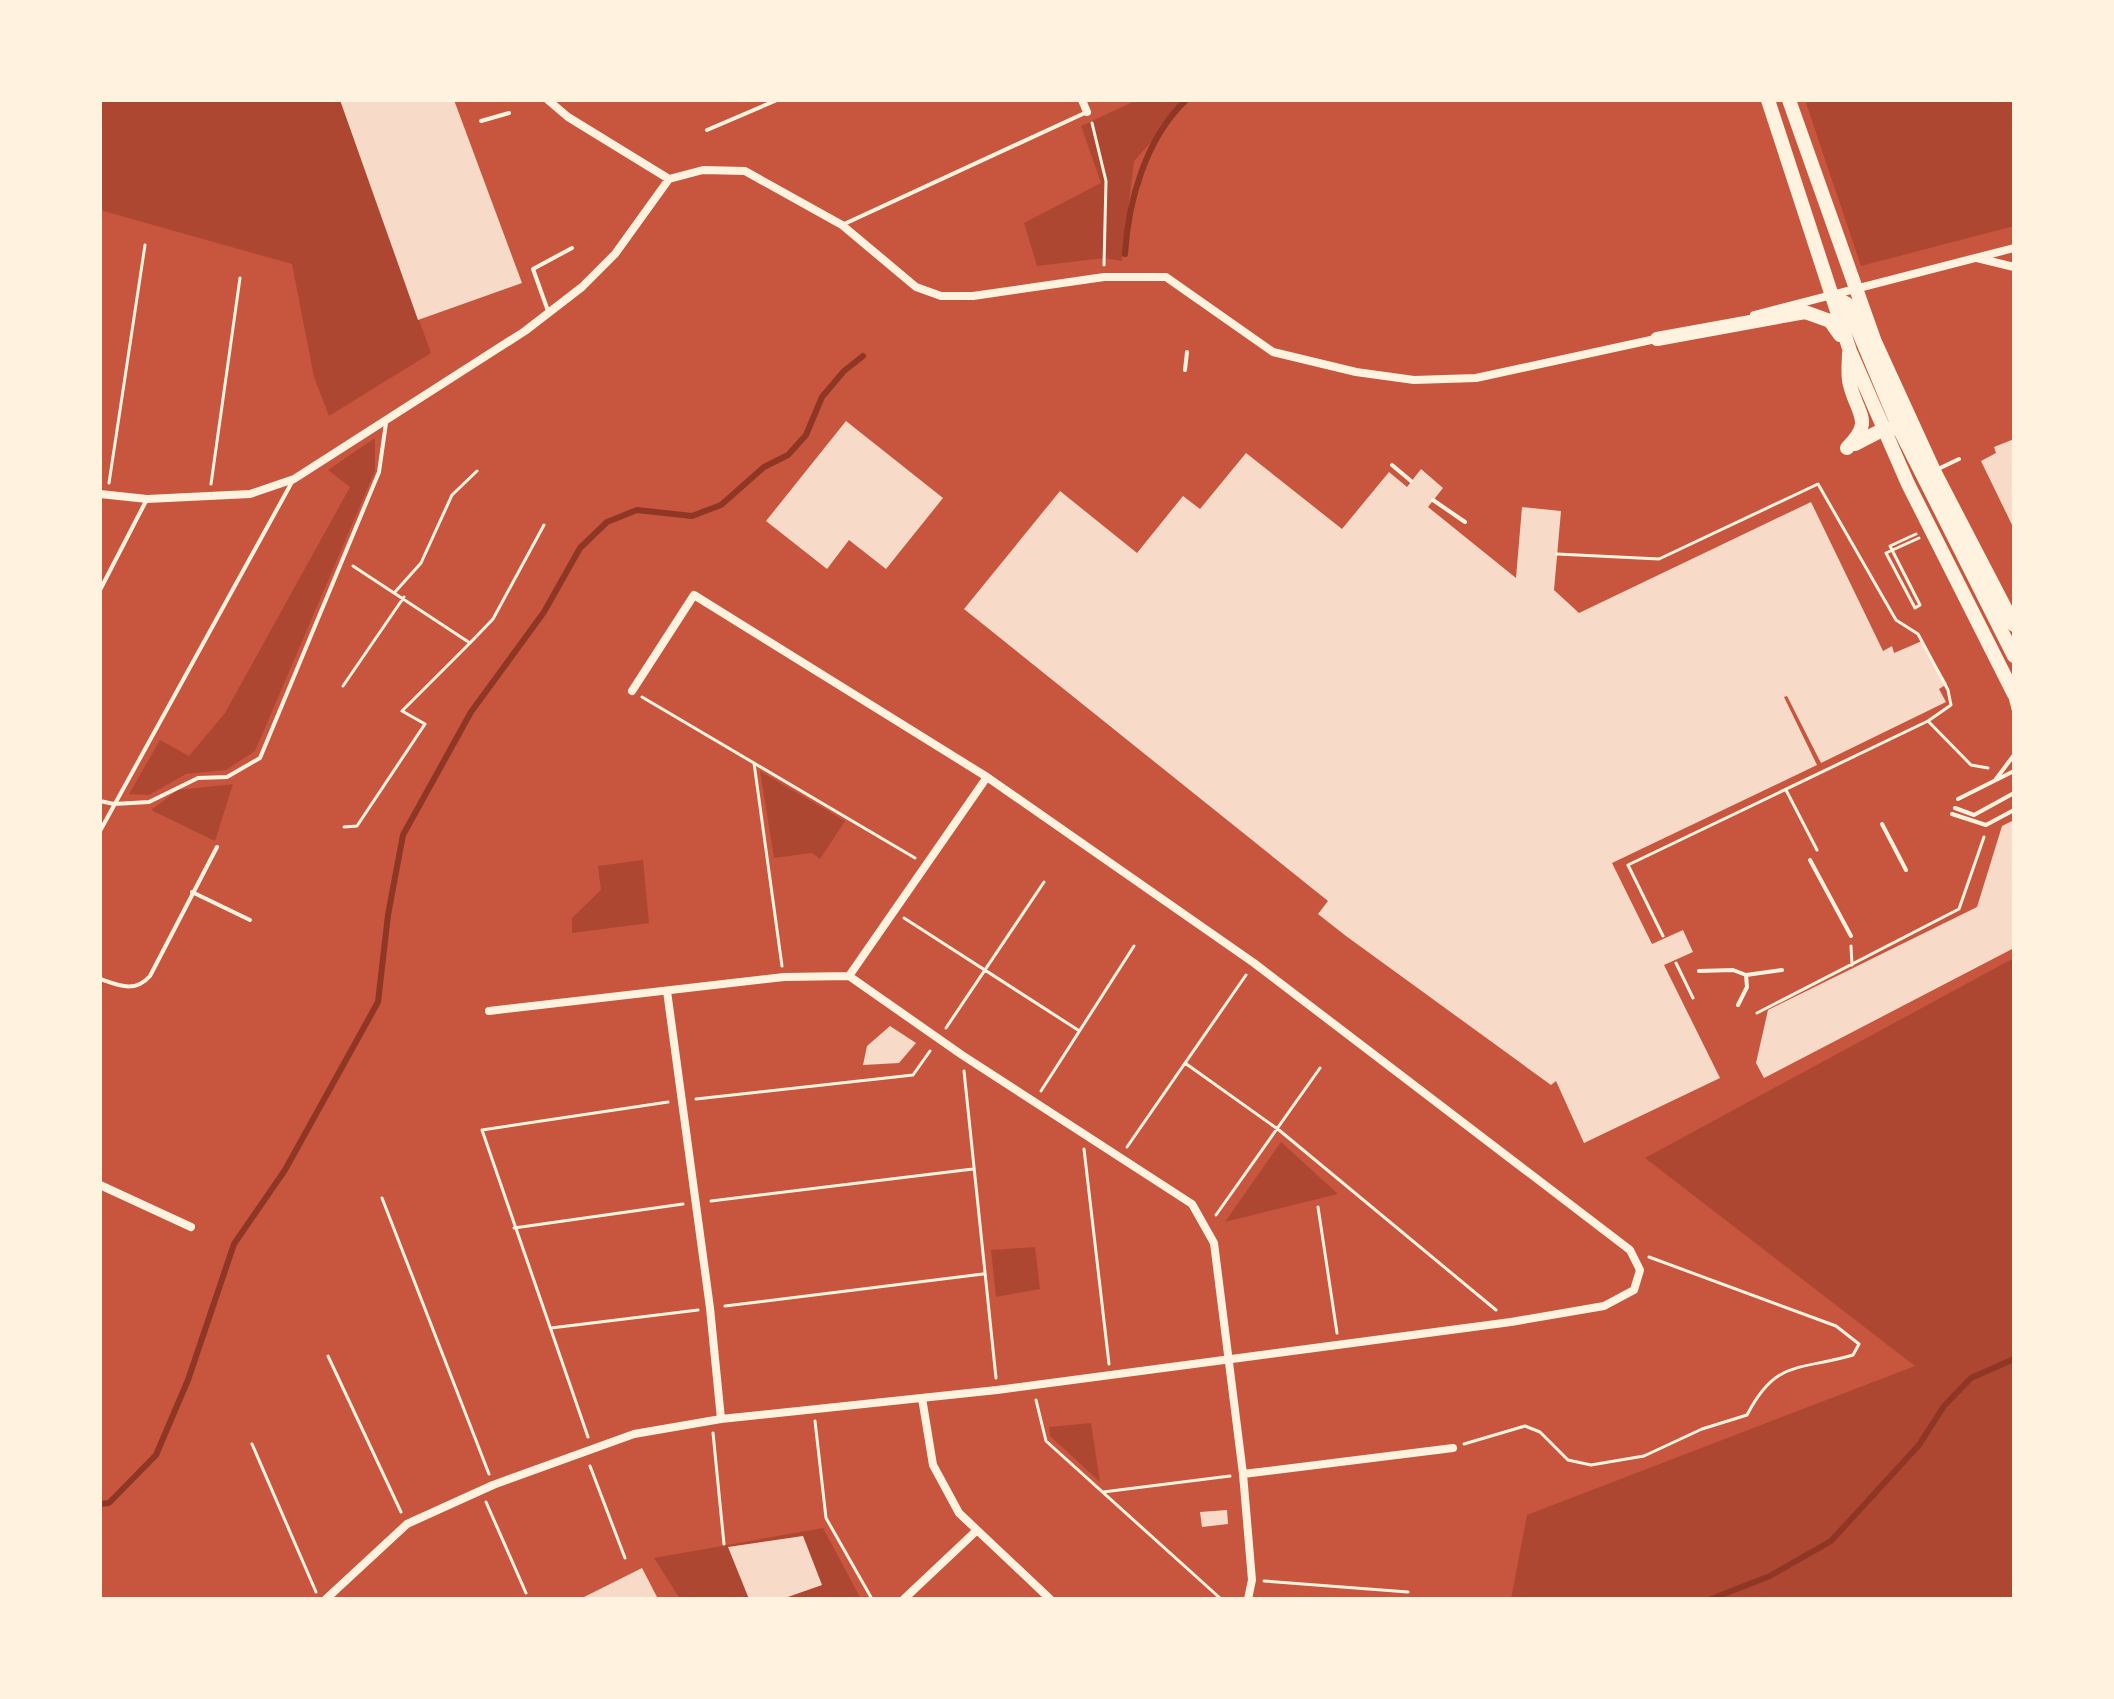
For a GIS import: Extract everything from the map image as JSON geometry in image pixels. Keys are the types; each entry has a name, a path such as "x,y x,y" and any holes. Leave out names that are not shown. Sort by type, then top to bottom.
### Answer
{"main road":[{"path":"1768,100 1850,351 1850,387 1863,426 1861,434 1847,448 1891,428"},
{"path":"1789,100 1854,290 1934,471 2014,625"},
{"path":"1832,296 1847,304 1930,527 2014,694"},
{"path":"1657,339 1805,312 1830,321 1850,351 2014,656"},
{"path":"1981,562 2014,645"}],"street":[{"path":"548,100 568,117 669,179"},
{"path":"1082,100 1087,112"},
{"path":"104,494 147,499 250,494 294,479 548,313 582,287 615,254 669,179 703,170 745,171 842,225 916,287 941,296 973,296 1104,277 1166,277 1273,352 1301,361 1414,380 1476,378 1657,339 2014,248"},
{"path":"1976,258 2014,267"},
{"path":"326,1599 407,1524 493,1485 634,1434 717,1420 997,1390 1511,1322 1604,1306 1634,1290 1640,1270 1630,1250 1254,963 987,777 694,595 632,691"},
{"path":"849,976 987,777"},
{"path":"489,1011 784,977 849,976 962,1055 1192,1204 1214,1243 1243,1474 1252,1580 1248,1599"},
{"path":"667,991 679,1101 710,1308 717,1420"},
{"path":"100,1185 191,1227"},
{"path":"922,1398 933,1465 959,1513 975,1532 1050,1599"},
{"path":"1243,1474 1453,1448"},
{"path":"904,1599 975,1532"}],"lane":[{"path":"707,130 777,100"},
{"path":"842,225 1087,112"},
{"path":"481,121 509,113"},
{"path":"548,313 533,269 572,248"},
{"path":"1185,370 1187,352"},
{"path":"100,801 114,804 149,802 198,778 227,777 260,758 379,472 386,421"},
{"path":"1934,471 1959,459"},
{"path":"1392,465 1411,481"},
{"path":"100,831 294,479"},
{"path":"100,590 147,499"},
{"path":"1433,500 1465,522"},
{"path":"2004,673 2014,711"},
{"path":"1994,781 2014,755"},
{"path":"1958,799 2014,771"},
{"path":"1955,808 1974,815 2014,793"},
{"path":"1952,814 1986,825 2014,810"},
{"path":"1882,824 1906,870"},
{"path":"100,979 129,988 142,985 150,976 217,847"},
{"path":"1810,860 1851,936"},
{"path":"192,892 250,920"},
{"path":"1699,971 1733,970 1746,975 1782,970"},
{"path":"1738,1005 1747,987 1746,975"}],"path":[{"path":"1087,112 1106,181 1104,277"},
{"path":"104,494 145,245"},
{"path":"209,496 240,278"},
{"path":"395,592 421,563 452,495 477,471"},
{"path":"1557,554 1659,559 1818,484 1896,620 1918,634 1948,690 1951,705 1928,721 1628,865 1663,936"},
{"path":"344,827 357,826 403,762 425,724 402,711 493,619 544,525"},
{"path":"1886,553 1915,608 1920,605 1890,546 1930,527"},
{"path":"343,560 470,643"},
{"path":"343,686 404,597"},
{"path":"632,691 927,865"},
{"path":"1928,721 1971,765 1987,766"},
{"path":"754,763 784,977"},
{"path":"1757,1013 1959,909 1986,831"},
{"path":"625,1558 482,1130 679,1101 913,1075 987,973 1044,882"},
{"path":"894,911 1078,1030"},
{"path":"1035,1101 1134,946"},
{"path":"1121,1157 1254,963"},
{"path":"1676,963 1693,998"},
{"path":"962,1055 997,1390"},
{"path":"1185,1063 1279,1130 1511,1322"},
{"path":"1207,1227 1279,1130 1320,1068"},
{"path":"1082,1131 1110,1375"},
{"path":"514,1228 973,1169"},
{"path":"382,1198 493,1485"},
{"path":"1318,1207 1338,1344"},
{"path":"1453,1448 1525,1426 1540,1432 1568,1460 1591,1465 1644,1456 1702,1429 1747,1415 1769,1379 1785,1371 1853,1355 1859,1344 1836,1326 1630,1250"},
{"path":"549,1328 983,1274"},
{"path":"328,1356 407,1524"},
{"path":"1032,1384 1046,1441 1221,1599"},
{"path":"814,1409 826,1518 872,1599"},
{"path":"717,1420 724,1544"},
{"path":"252,1444 319,1599"},
{"path":"1103,1492 1243,1474"},
{"path":"481,1492 526,1593"},
{"path":"1252,1580 1408,1592"}],"shaded area":[{"path":"100,100 340,100 431,353 329,416 314,377 292,264 100,210"},
{"path":"1137,100 1189,100 1134,161 1122,261 1104,258 1037,266 1024,223 1101,183 1081,126"},
{"path":"1805,100 2014,100 2014,226 1861,266"},
{"path":"375,438 375,471 255,751 226,770 186,774 149,795 129,794 160,740 189,756 225,713 350,487 328,470"},
{"path":"760,771 845,821 820,859 812,853 774,858"},
{"path":"233,784 215,841 151,810 178,790"},
{"path":"643,860 649,923 572,933 572,918 601,890 598,866"},
{"path":"2014,958 2014,1599 1511,1599 1527,1515 1915,1366 1645,1158"},
{"path":"1281,1142 1338,1194 1225,1222"},
{"path":"1035,1247 1040,1289 996,1297 991,1250"},
{"path":"1091,1423 1100,1482 1050,1436 1049,1427"},
{"path":"823,1528 861,1599 782,1599 822,1585 803,1536 728,1547 749,1599 680,1599 654,1558"}],"building":[{"path":"340,100 454,100 522,283 418,320"},
{"path":"846,421 943,498 886,569 849,540 827,569 766,521"},
{"path":"2014,439 2014,529 1981,461 1996,453 1994,447"},
{"path":"1246,453 1342,529 1389,472 1407,487 1421,469 1443,488 1428,507 1516,578 1522,507 1561,511 1554,590 1579,613 1811,502 1883,651 1892,646 1894,653 1922,641 1947,684 1939,689 1946,702 1821,763 1787,696 1784,697 1817,765 1612,863 1652,944 1683,930 1693,952 1664,965 1720,1078 1584,1143 1556,1081 1551,1085 1318,914 1328,901 964,609 1060,491 1137,553 1183,496 1200,509"},
{"path":"2014,820 2014,948 1764,1078 1756,1063 1768,1010 1977,907 2002,826"},
{"path":"890,1026 916,1043 899,1063 863,1065 867,1046"},
{"path":"1227,1510 1228,1524 1202,1527 1200,1512"},
{"path":"803,1536 822,1585 782,1599 749,1599 728,1547"},
{"path":"642,1568 658,1599 580,1599"}],"waterway":[{"path":"1125,254 1130,213 1142,171 1160,133 1186,100"},
{"path":"100,1504 109,1503 156,1455 188,1380 234,1244 285,1170 378,1002 388,915 403,835 471,712 544,612 580,548 607,522 637,510 692,516 721,505 764,467 788,455 806,435 822,397 844,371 863,356"},
{"path":"1711,1599 1770,1576 1831,1541 1919,1445 1944,1406 1971,1378 2014,1359"}]}
